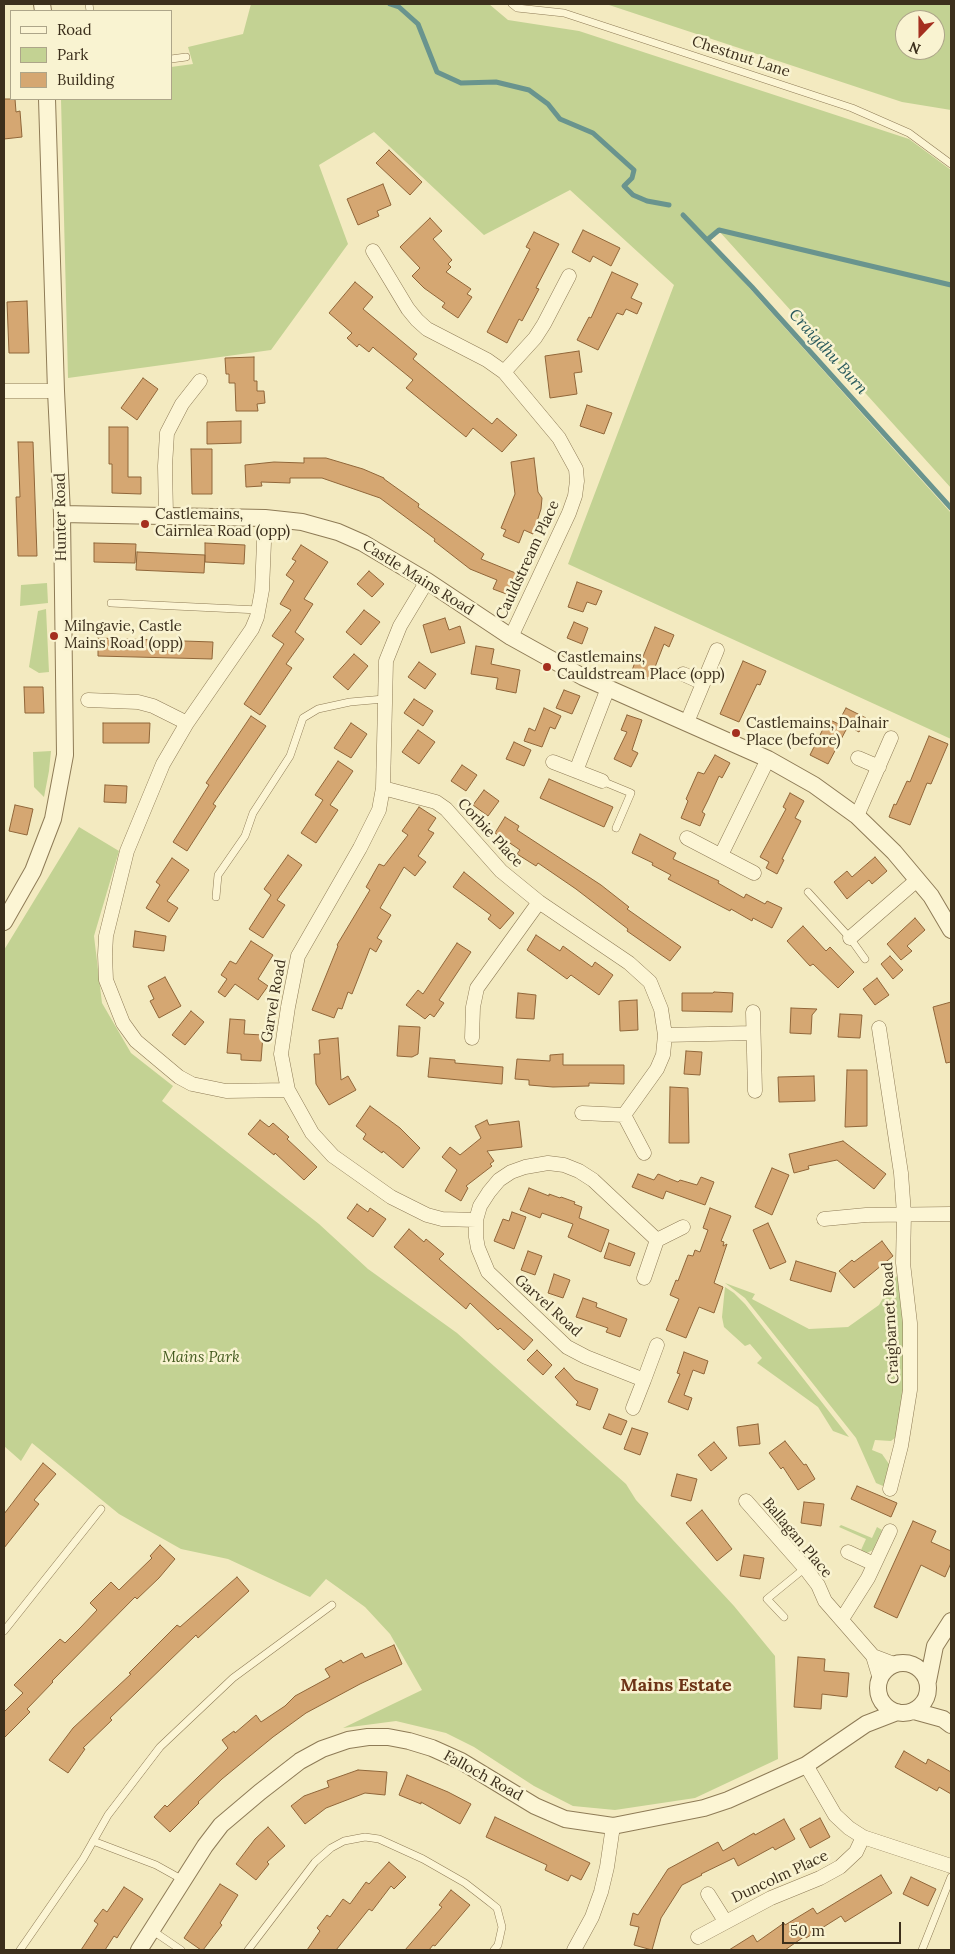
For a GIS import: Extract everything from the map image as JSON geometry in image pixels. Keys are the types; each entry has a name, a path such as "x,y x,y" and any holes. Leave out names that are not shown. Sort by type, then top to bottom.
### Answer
{"street":[{"name":"Hunter Road","path":"4,922 33,871 53,819 65,755 62,514 56,391 47,100"},
{"name":"Cauldstream Place","path":"373,251 408,309 417,320 427,329 487,360 504,372 559,438 576,469 575,496 569,513 511,636"},
{"path":"504,372 535,338 569,276"},
{"path":"166,515 165,466 167,433 182,404 200,381"},
{"path":"4,391 56,391"},
{"name":"Castle Mains Road","path":"62,514 265,518 302,522 338,532 385,555 511,636 583,677 768,759 814,785 857,816 894,852 931,896 951,930"},
{"path":"265,518 259,610 252,629 187,723 163,764 145,804 127,852 106,936 106,980 122,1023 127,1030 136,1041 179,1077 192,1084 226,1091 288,1090"},
{"name":"Garvel Road","path":"427,581 400,626 386,661 383,788 382,801 376,819 298,956 281,1054 288,1090 312,1133 324,1147 373,1186 391,1197 434,1217 476,1220 478,1248 482,1262 488,1272 567,1347 586,1357 644,1380"},
{"path":"687,722 717,650"},
{"path":"683,674 703,683"},
{"path":"576,771 608,688"},
{"path":"88,700 138,702 153,706 187,723"},
{"path":"857,816 891,738"},
{"path":"858,758 879,767"},
{"path":"721,855 768,759"},
{"path":"553,762 602,781"},
{"name":"Corbie Place","path":"383,788 436,802 446,809 501,871 539,902 629,963 650,982 662,1009 665,1035 663,1055 657,1069 624,1115"},
{"path":"687,838 754,873"},
{"path":"850,938 917,880"},
{"path":"472,1038 472,1008 477,988 539,902"},
{"path":"753,1012 755,1091"},
{"name":"Craigbarnet Road","path":"879,1028 901,1173 904,1214 903,1263 910,1323 910,1390 890,1489"},
{"path":"665,1035 753,1033"},
{"path":"582,1113 624,1115 644,1153"},
{"path":"476,1220 480,1206 499,1180 525,1167 548,1163 579,1171 593,1180 657,1240"},
{"path":"824,1219 904,1214 951,1214"},
{"path":"644,1278 657,1240 683,1227"},
{"path":"633,1408 657,1345"},
{"name":"Ballagan Place","path":"746,1501 805,1568 818,1585 825,1601 872,1656 880,1687"},
{"path":"842,1619 874,1564 890,1531"},
{"name":"Ballagan Place","path":"848,1552 874,1564"},
{"path":"935,1646 901,1664 888,1668 880,1687 883,1703 897,1712 906,1713 923,1703 935,1646 951,1621"},
{"path":"872,1656 920,1669 947,1722"},
{"name":"Falloch Road","path":"866,1724 880,1687"},
{"path":"914,1710 947,1722"},
{"name":"Falloch Road","path":"140,1950 183,1880 221,1825 300,1761 322,1749 348,1740 368,1737 402,1740 432,1748 461,1761 536,1806 565,1819 613,1826 704,1808 728,1800 806,1765 866,1724 897,1712"},
{"path":"806,1765 835,1815 849,1828 863,1836 951,1866"},
{"path":"574,1950 592,1917 601,1892 613,1826"},
{"name":"Duncolm Place","path":"698,1937 725,1921 785,1891 820,1878 840,1867 856,1852 863,1836"},
{"name":"Duncolm Place","path":"708,1894 725,1921"}],"lane":[{"name":"Chestnut Lane","path":"512,4 517,8 564,13 852,108 910,133 951,164"},
{"path":"172,59 186,57"},
{"path":"111,604 259,610"},
{"path":"216,897 218,875 245,836 252,814 290,756 303,718 318,708 350,702 384,699"},
{"path":"602,781 631,793 616,828"},
{"path":"808,892 850,938 865,959"},
{"path":"4,1631 101,1510"},
{"path":"784,1618 767,1598 805,1568"},
{"path":"20,1950 83,1859 108,1815 160,1747 234,1678 332,1605"},
{"path":"248,1950 315,1862 331,1848 344,1841 365,1837 379,1839 423,1859 465,1883 487,1900 496,1908 502,1927 498,1945 494,1950"},
{"path":"93,1841 156,1864 183,1880"},
{"path":"922,1950 951,1877"},
{"path":"153,1931 181,1950"}],"green space":[{"path":"251,4 489,4 508,20 579,31 909,139 951,170 951,488 719,231 709,243 951,513 951,739 568,564 674,285 570,190 484,235 374,132 319,165 348,244 271,350 68,378 61,100 172,100 172,67 193,64 188,47 243,34"},
{"path":"606,4 951,4 951,110 902,102"},
{"path":"47,583 48,603 20,606 21,585"},
{"path":"46,609 49,672 39,673 29,667 38,611"},
{"path":"51,751 44,797 34,787 33,752"},
{"name":"Mains Park","path":"79,827 119,851 94,936 102,1003 131,1053 173,1086 162,1101 319,1224 368,1269 457,1333 626,1484 636,1500 734,1606 775,1656 778,1759 695,1798 615,1810 573,1806 534,1786 474,1747 446,1733 396,1721 343,1728 422,1690 390,1634 365,1607 326,1579 310,1597 228,1559 181,1549 119,1514 32,1443 21,1461 4,1446 4,950"},
{"path":"896,1276 900,1279 904,1328 904,1401 896,1437 891,1441 875,1440 872,1450 882,1454 889,1464 890,1468 883,1486 876,1483 856,1438 745,1298 725,1283 755,1294 752,1299 809,1329 848,1327 879,1305"},
{"path":"725,1287 745,1304 849,1437 833,1431 818,1407 757,1363 762,1358 750,1344 745,1346 724,1327 722,1317"},
{"path":"841,1525 872,1538 877,1527 882,1530 873,1550 867,1553 861,1550 866,1539 839,1527"}],"building":[{"path":"4,99 15,100 16,112 20,111 22,137 4,139"},
{"path":"389,150 422,182 410,195 376,163"},
{"path":"383,184 391,205 377,211 379,216 358,225 347,199"},
{"path":"430,218 442,231 433,239 452,260 448,264 451,267 446,272 471,289 467,294 472,297 458,318 442,307 445,303 424,288 412,276 420,268 400,247"},
{"path":"583,230 620,248 611,266 593,256 590,262 572,252"},
{"path":"534,232 559,244 536,288 539,289 522,321 519,319 507,343 487,332 530,249 526,247"},
{"path":"612,272 638,284 631,298 642,303 637,314 626,309 623,315 617,313 598,350 577,340 589,317 591,318"},
{"path":"355,282 373,297 363,309 417,354 413,359 492,424 497,418 517,435 502,452 473,428 466,437 406,388 413,380 373,347 369,352 359,344 357,347 347,338 352,333 329,313"},
{"path":"27,301 29,353 9,353 7,302"},
{"path":"579,351 582,372 574,373 577,394 550,398 545,356"},
{"path":"254,357 254,381 257,381 257,391 264,391 265,403 257,404 258,411 236,411 235,383 229,383 229,374 226,374 225,358"},
{"path":"143,378 158,389 137,420 121,408"},
{"path":"587,405 612,413 604,434 580,426"},
{"path":"241,421 241,443 207,444 207,422"},
{"path":"109,427 128,427 128,477 141,477 141,494 112,493 112,464 109,464"},
{"path":"18,442 33,442 37,556 18,556 16,497 20,497"},
{"path":"191,449 212,449 212,494 192,494"},
{"path":"304,458 326,458 363,469 384,478 419,504 418,507 484,554 481,559 518,574 509,595 493,589 497,580 470,569 434,541 435,539 380,498 322,478 290,478 290,483 261,482 262,486 246,487 245,465 274,462 304,463"},
{"path":"534,458 538,492 542,498 541,509 533,534 524,530 519,543 503,536 506,530 501,528 515,494 511,462"},
{"path":"94,543 136,544 135,563 94,562"},
{"path":"205,543 245,545 244,564 205,562"},
{"path":"301,545 328,562 304,599 313,604 295,632 304,639 286,664 292,668 260,715 244,704 284,644 272,636 291,610 280,604 294,581 286,575 296,561 292,559"},
{"path":"137,552 205,555 204,573 136,570"},
{"path":"369,571 384,584 372,597 357,584"},
{"path":"577,582 602,591 596,605 587,602 583,612 568,607"},
{"path":"364,610 380,622 361,645 346,632"},
{"path":"445,618 449,630 460,626 465,643 431,653 423,625"},
{"path":"574,622 588,628 582,644 567,638"},
{"path":"655,627 674,635 669,647 664,644 650,680 631,673 637,657 642,659"},
{"path":"98,638 213,642 212,659 98,656"},
{"path":"476,646 494,649 491,664 520,670 516,693 496,689 498,678 471,674"},
{"path":"354,654 368,666 348,690 333,677"},
{"path":"743,661 766,671 760,685 757,684 739,722 720,714"},
{"path":"419,662 436,674 425,689 408,677"},
{"path":"24,687 43,687 44,713 25,713"},
{"path":"564,690 580,696 572,714 556,708"},
{"path":"414,699 433,711 423,726 404,713"},
{"path":"544,708 561,716 555,729 550,727 542,747 524,741 529,728 535,731"},
{"path":"846,708 866,718 859,732 839,721"},
{"path":"627,715 642,720 632,750 638,753 631,767 614,759 627,732 621,730"},
{"path":"251,716 266,726 213,804 216,806 187,851 173,842 209,785 206,783"},
{"path":"828,719 847,728 828,764 810,755"},
{"path":"103,723 150,723 149,743 103,743"},
{"path":"351,723 367,734 351,758 334,748"},
{"path":"418,730 435,742 419,764 402,752"},
{"path":"929,736 948,744 931,784 927,783 910,825 889,817 907,781 910,782"},
{"path":"514,742 531,750 524,766 506,759"},
{"path":"715,755 730,763 722,778 719,776 702,812 705,814 700,826 681,818 688,801 686,799 698,772 704,774"},
{"path":"338,761 353,771 330,805 338,810 316,843 301,833 323,800 315,795"},
{"path":"462,765 477,775 466,791 451,781"},
{"path":"549,779 613,807 604,827 540,798"},
{"path":"105,785 127,786 126,803 104,802"},
{"path":"484,790 499,801 488,816 473,805"},
{"path":"790,793 804,801 795,818 801,821 782,859 784,860 777,874 766,868 769,862 760,857 786,809 783,807"},
{"path":"15,805 33,809 27,835 9,831"},
{"path":"419,807 436,818 428,830 434,833 418,856 426,862 415,876 404,867 380,908 391,915 377,938 382,941 376,952 370,948 352,994 348,992 342,1009 338,1008 334,1018 312,1010 337,945 370,890 366,887 379,864 384,866 408,835 402,831"},
{"path":"505,817 519,826 517,830 601,885 629,907 627,909 681,947 670,961 627,931 628,929 576,889 538,863 536,866 517,854 520,850 495,833"},
{"path":"640,834 676,853 673,859 719,881 718,883 744,898 746,894 765,904 767,901 782,908 772,928 753,918 752,921 731,909 730,911 668,879 671,875 652,865 653,863 632,853"},
{"path":"288,855 302,865 277,900 285,905 263,938 249,929 271,895 264,889"},
{"path":"875,857 887,871 872,884 869,880 847,899 834,882 847,871 852,877"},
{"path":"172,858 189,870 167,901 178,908 169,922 146,908 160,885 156,882"},
{"path":"464,872 514,913 500,929 488,919 491,915 453,887"},
{"path":"915,918 925,930 907,946 912,951 901,960 887,944"},
{"path":"803,926 826,951 830,947 854,972 838,988 813,964 810,966 787,941"},
{"path":"135,931 166,936 164,951 133,947"},
{"path":"536,935 560,951 563,946 592,967 595,962 613,975 599,995 571,975 567,979 527,950"},
{"path":"251,941 273,955 258,979 268,986 258,1000 235,984 225,997 218,992 227,979 221,975 230,961 236,964"},
{"path":"457,943 471,952 439,1000 444,1003 434,1017 430,1014 425,1019 406,1005 418,990 423,994"},
{"path":"890,956 903,970 893,979 881,964"},
{"path":"165,977 181,1006 159,1018 150,1001 154,999 148,986"},
{"path":"877,978 889,995 875,1005 863,989"},
{"path":"518,993 536,995 534,1019 516,1018"},
{"path":"682,993 733,993 732,1012 682,1011"},
{"path":"637,1000 638,1030 620,1031 619,1001"},
{"path":"951,1002 951,1062 946,1063 933,1007"},
{"path":"791,1008 817,1009 812,1015 811,1034 790,1033"},
{"path":"191,1011 204,1022 185,1045 172,1035"},
{"path":"840,1014 862,1015 860,1038 838,1037"},
{"path":"230,1019 245,1020 244,1034 263,1035 261,1061 241,1060 241,1054 227,1053"},
{"path":"399,1026 420,1027 418,1054 412,1057 397,1056"},
{"path":"338,1038 341,1080 348,1076 356,1090 329,1105 316,1084 314,1054 320,1054 319,1040"},
{"path":"686,1051 702,1052 700,1075 684,1074"},
{"path":"563,1054 563,1065 624,1065 624,1084 589,1083 589,1086 553,1087 529,1085 529,1080 515,1079 517,1059 550,1061 550,1055"},
{"path":"430,1058 455,1060 455,1063 503,1067 502,1084 428,1077"},
{"path":"847,1070 867,1070 867,1126 845,1127"},
{"path":"814,1076 815,1101 779,1102 778,1077"},
{"path":"670,1087 688,1088 689,1143 669,1143"},
{"path":"370,1106 400,1128 420,1148 403,1168 383,1151 382,1153 363,1139 366,1134 356,1126"},
{"path":"260,1120 269,1127 273,1123 317,1167 304,1180 275,1153 274,1155 248,1134"},
{"path":"487,1120 489,1125 519,1121 522,1147 487,1151 494,1161 490,1164 492,1166 466,1186 468,1188 461,1201 445,1191 457,1170 442,1157 450,1147 460,1155 481,1138 475,1126"},
{"path":"843,1141 886,1174 874,1189 837,1160 808,1166 809,1169 794,1173 789,1154"},
{"path":"772,1168 789,1175 772,1215 755,1207"},
{"path":"638,1174 654,1180 658,1174 678,1182 680,1180 697,1185 701,1177 714,1182 705,1205 666,1191 663,1199 632,1187"},
{"path":"529,1188 549,1196 549,1194 575,1202 574,1204 582,1207 579,1218 609,1230 601,1252 568,1237 573,1224 542,1213 540,1218 520,1210"},
{"path":"357,1204 368,1212 370,1208 386,1219 373,1237 347,1218"},
{"path":"710,1208 731,1216 721,1241 724,1242 723,1246 727,1244 714,1283 723,1287 714,1313 699,1307 686,1338 666,1330 679,1299 670,1295 676,1280 678,1281 688,1255 693,1256 695,1250 700,1252 708,1230 703,1228"},
{"path":"512,1212 526,1217 514,1249 494,1241 503,1219 509,1221"},
{"path":"768,1223 786,1262 770,1269 753,1230"},
{"path":"409,1229 424,1242 426,1239 444,1254 439,1259 533,1340 524,1350 500,1328 498,1330 470,1303 466,1309 394,1247"},
{"path":"882,1241 893,1256 854,1288 839,1271 852,1260 854,1262"},
{"path":"609,1243 635,1253 630,1266 604,1258"},
{"path":"528,1251 542,1256 535,1275 521,1270"},
{"path":"796,1261 836,1273 831,1292 790,1280"},
{"path":"554,1274 570,1280 563,1298 548,1293"},
{"path":"583,1298 597,1303 596,1307 627,1319 620,1337 606,1332 608,1328 576,1317"},
{"path":"537,1350 552,1365 543,1375 527,1360"},
{"path":"684,1352 708,1361 704,1374 693,1370 684,1395 692,1398 688,1410 668,1402 680,1374 677,1373"},
{"path":"564,1368 575,1380 598,1389 590,1410 576,1405 578,1402 555,1377"},
{"path":"609,1414 627,1421 621,1435 603,1428"},
{"path":"758,1424 760,1444 739,1446 737,1427"},
{"path":"632,1428 648,1433 640,1455 624,1449"},
{"path":"785,1441 804,1465 806,1464 815,1479 798,1490 783,1467 781,1469 769,1453"},
{"path":"714,1442 727,1458 711,1471 698,1455"},
{"path":"43,1463 56,1474 34,1500 39,1504 4,1548 4,1514"},
{"path":"677,1474 697,1479 691,1501 671,1496"},
{"path":"857,1486 897,1503 891,1517 851,1499"},
{"path":"804,1502 824,1504 821,1526 801,1523"},
{"path":"702,1510 732,1549 717,1561 686,1523"},
{"path":"913,1521 936,1531 931,1542 951,1551 951,1563 945,1577 921,1565 897,1618 874,1607"},
{"path":"160,1545 175,1559 159,1578 137,1599 135,1597 52,1681 27,1709 30,1712 4,1738 4,1712 23,1693 14,1685 60,1639 65,1643 81,1627 97,1610 90,1603 111,1582 119,1590 152,1558 150,1556"},
{"path":"744,1555 764,1558 760,1579 740,1576"},
{"path":"237,1577 249,1591 198,1638 196,1635 110,1718 112,1720 83,1748 85,1749 68,1773 49,1760 73,1728 131,1674 129,1673 177,1625 180,1627"},
{"path":"394,1645 402,1664 306,1713 273,1737 222,1779 170,1832 154,1817 165,1805 167,1807 228,1748 222,1740 234,1731 235,1733 256,1715 261,1722 285,1706 295,1696 330,1677 325,1669 341,1660 343,1663 362,1653 365,1658"},
{"path":"798,1657 825,1659 824,1671 849,1673 847,1697 822,1694 821,1709 794,1707"},
{"path":"904,1751 926,1764 928,1759 951,1772 951,1794 939,1787 937,1791 895,1767"},
{"path":"358,1770 387,1772 385,1795 365,1793 326,1808 305,1824 291,1806 304,1796 329,1787 327,1781"},
{"path":"407,1775 471,1804 460,1824 421,1802 421,1804 399,1795"},
{"path":"495,1817 590,1863 581,1880 571,1875 568,1881 545,1870 547,1865 486,1837"},
{"path":"820,1818 830,1837 810,1848 800,1829"},
{"path":"784,1819 795,1839 775,1850 773,1847 738,1866 734,1858 682,1885 661,1918 652,1950 634,1945 639,1927 630,1925 633,1913 638,1915 668,1869 718,1842 723,1851 754,1833 755,1835"},
{"path":"268,1827 285,1846 267,1862 269,1864 256,1880 236,1864 255,1839"},
{"path":"389,1862 406,1877 394,1889 391,1886 372,1911 369,1909 336,1950 307,1950 320,1931 317,1928 327,1915 330,1917 343,1899 350,1904 366,1882 369,1884"},
{"path":"881,1875 892,1893 845,1922 841,1916 806,1938 805,1936 785,1950 729,1950 753,1935 757,1942 784,1923 785,1925 813,1908 817,1914"},
{"path":"911,1877 936,1889 928,1906 903,1894"},
{"path":"220,1884 238,1895 220,1923 222,1925 203,1950 201,1950 184,1938"},
{"path":"124,1887 143,1899 117,1938 114,1936 105,1950 81,1950 98,1924 94,1921 103,1909 107,1912"},
{"path":"451,1890 470,1905 435,1946 433,1945 429,1950 405,1950 442,1907 439,1905"}],"waterway":[{"name":"Craigdhu Burn","path":"390,4 399,7 418,24 437,72 461,83 496,82 529,90 548,104 560,119 593,133 634,170 632,178 624,186 633,195 647,201 669,205"},
{"name":"Craigdhu Burn","path":"683,215 752,287 951,508"},
{"path":"707,240 719,230 951,285"}],"place":[{"name":"Castlemains, Cairnlea Road (opp)","path":"145,524"},
{"name":"Milngavie, Castle Mains Road (opp)","path":"54,636"},
{"name":"Castlemains, Cauldstream Place (opp)","path":"547,667"},
{"name":"Castlemains, Dalnair Place (before)","path":"736,733"}],"district":[{"name":"Mains Estate","path":"676,1686"}]}
